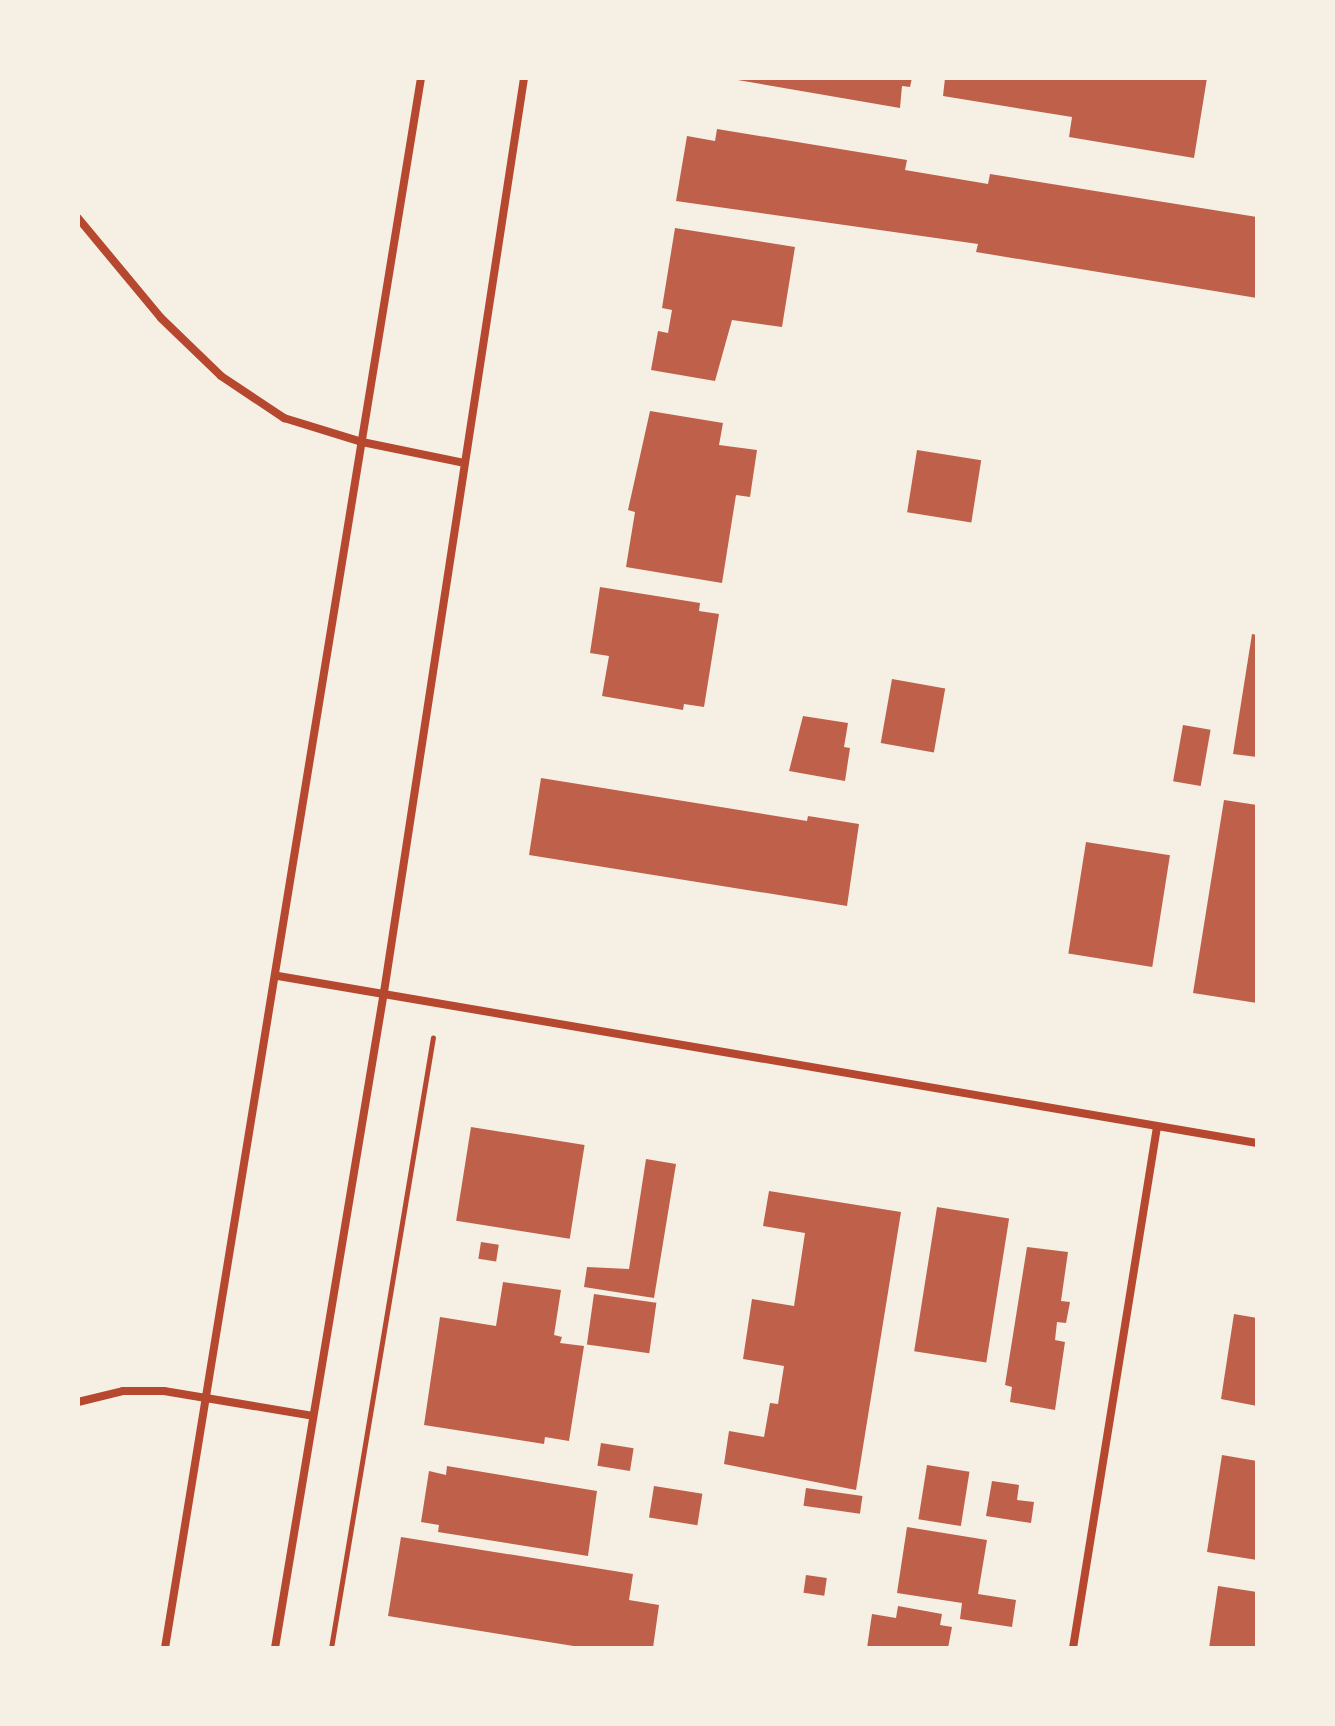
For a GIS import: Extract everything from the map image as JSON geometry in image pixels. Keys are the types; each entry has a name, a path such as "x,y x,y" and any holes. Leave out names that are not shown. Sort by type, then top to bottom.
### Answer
{"street":[{"path":"165,1648 278,976 421,78"},
{"path":"275,1648 384,992 524,78"},
{"path":"78,218 161,318 221,376 284,418 362,442 464,463"},
{"path":"278,976 1257,1143"},
{"path":"1073,1648 1157,1127"},
{"path":"78,1402 123,1391 207,1398 313,1416"}],"path":[{"path":"331,1648 430,1054"}],"building":[{"path":"726,78 912,78 910,87 902,86 900,108"},
{"path":"945,78 1207,78 1194,158 1069,137 1072,117 943,96"},
{"path":"717,129 907,160 905,170 988,184 990,174 1257,217 1257,298 976,252 978,244 676,201 687,136 715,141"},
{"path":"675,228 795,247 782,327 732,320 715,381 651,370 658,331 668,333 672,310 662,308"},
{"path":"650,411 723,423 719,445 757,450 750,497 736,495 722,583 626,567 635,512 628,510"},
{"path":"917,450 981,460 971,522 907,512"},
{"path":"600,587 700,603 699,611 719,614 704,707 684,704 683,710 602,696 609,656 590,653"},
{"path":"1252,634 1257,635 1257,757 1233,754"},
{"path":"892,679 945,688 934,752 881,743"},
{"path":"803,716 848,723 844,747 850,748 845,781 789,771"},
{"path":"1183,725 1211,730 1201,786 1173,781"},
{"path":"541,778 807,821 808,816 859,824 847,906 529,855"},
{"path":"1224,800 1257,805 1257,1003 1193,993"},
{"path":"1086,842 1170,855 1152,967 1068,954"},
{"path":"471,1127 585,1145 570,1239 456,1221"},
{"path":"646,1159 676,1164 654,1298 584,1287 587,1267 629,1269"},
{"path":"769,1191 901,1212 856,1490 724,1464 729,1431 764,1437 770,1403 778,1404 784,1366 743,1359 752,1299 794,1306 805,1233 763,1226"},
{"path":"937,1207 1009,1218 986,1363 914,1351"},
{"path":"481,1242 499,1245 496,1262 478,1259"},
{"path":"1027,1247 1068,1252 1061,1301 1070,1302 1066,1323 1057,1322 1055,1340 1065,1342 1055,1410 1010,1402 1012,1387 1005,1385"},
{"path":"503,1282 561,1290 554,1335 562,1337 560,1343 584,1346 569,1441 545,1437 544,1444 424,1425 440,1317 496,1326"},
{"path":"594,1294 656,1303 649,1353 587,1345"},
{"path":"1234,1314 1257,1318 1257,1406 1221,1399"},
{"path":"601,1443 634,1448 630,1471 597,1466"},
{"path":"1222,1455 1257,1461 1257,1560 1207,1552"},
{"path":"927,1465 969,1472 961,1526 918,1519"},
{"path":"447,1466 597,1491 588,1556 438,1532 439,1525 421,1522 429,1471 446,1475"},
{"path":"992,1481 1019,1485 1017,1500 1034,1502 1031,1523 986,1516"},
{"path":"654,1486 702,1494 697,1525 649,1518"},
{"path":"806,1488 862,1496 860,1514 803,1506"},
{"path":"907,1527 987,1540 978,1594 1016,1600 1012,1627 960,1619 962,1603 897,1593"},
{"path":"401,1537 633,1574 629,1600 659,1605 653,1648 586,1648 388,1616"},
{"path":"806,1575 827,1578 824,1596 803,1593"},
{"path":"1218,1586 1257,1592 1257,1648 1209,1648"},
{"path":"898,1606 942,1614 940,1625 952,1627 948,1648 867,1648 872,1614 896,1618"}]}
